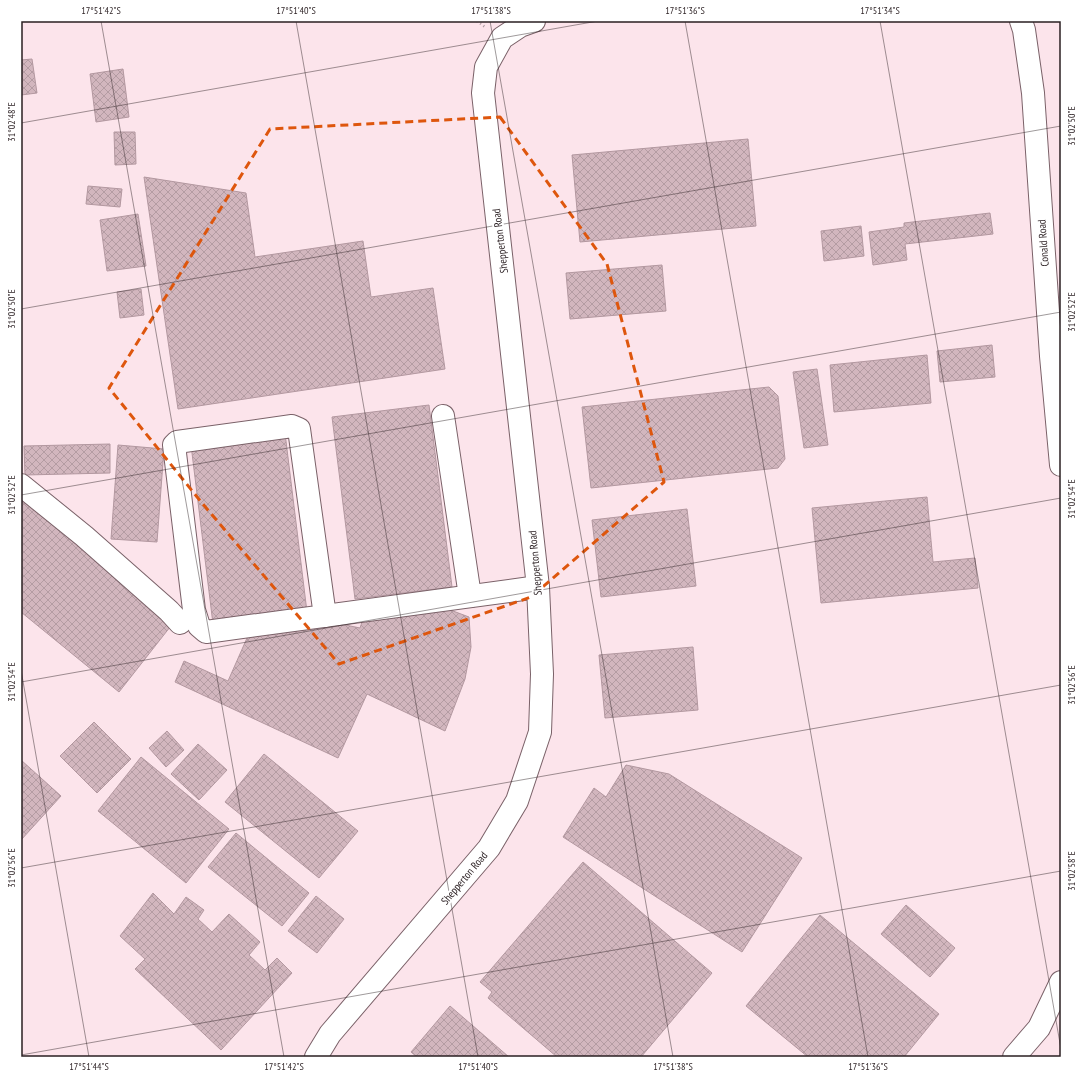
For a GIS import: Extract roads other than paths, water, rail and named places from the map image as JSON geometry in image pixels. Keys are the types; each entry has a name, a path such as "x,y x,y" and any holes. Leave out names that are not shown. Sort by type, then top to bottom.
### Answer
{"street":[{"name":"Shepperton Road","path":"316,1057 330,1034 489,848 518,801 540,732 542,674 538,587 483,93 486,67 502,38 520,26 534,21"},
{"name":"Conald Road","path":"1021,21 1024,30 1033,93 1053,283 1061,465"},
{"path":"443,416 470,596"},
{"path":"325,616 299,429 292,426 177,442 174,445 194,610 199,626 206,632 325,616 470,596 538,587"},
{"path":"21,485 84,536 169,611 180,623"},
{"path":"1014,1057 1039,1028 1061,982"}]}
